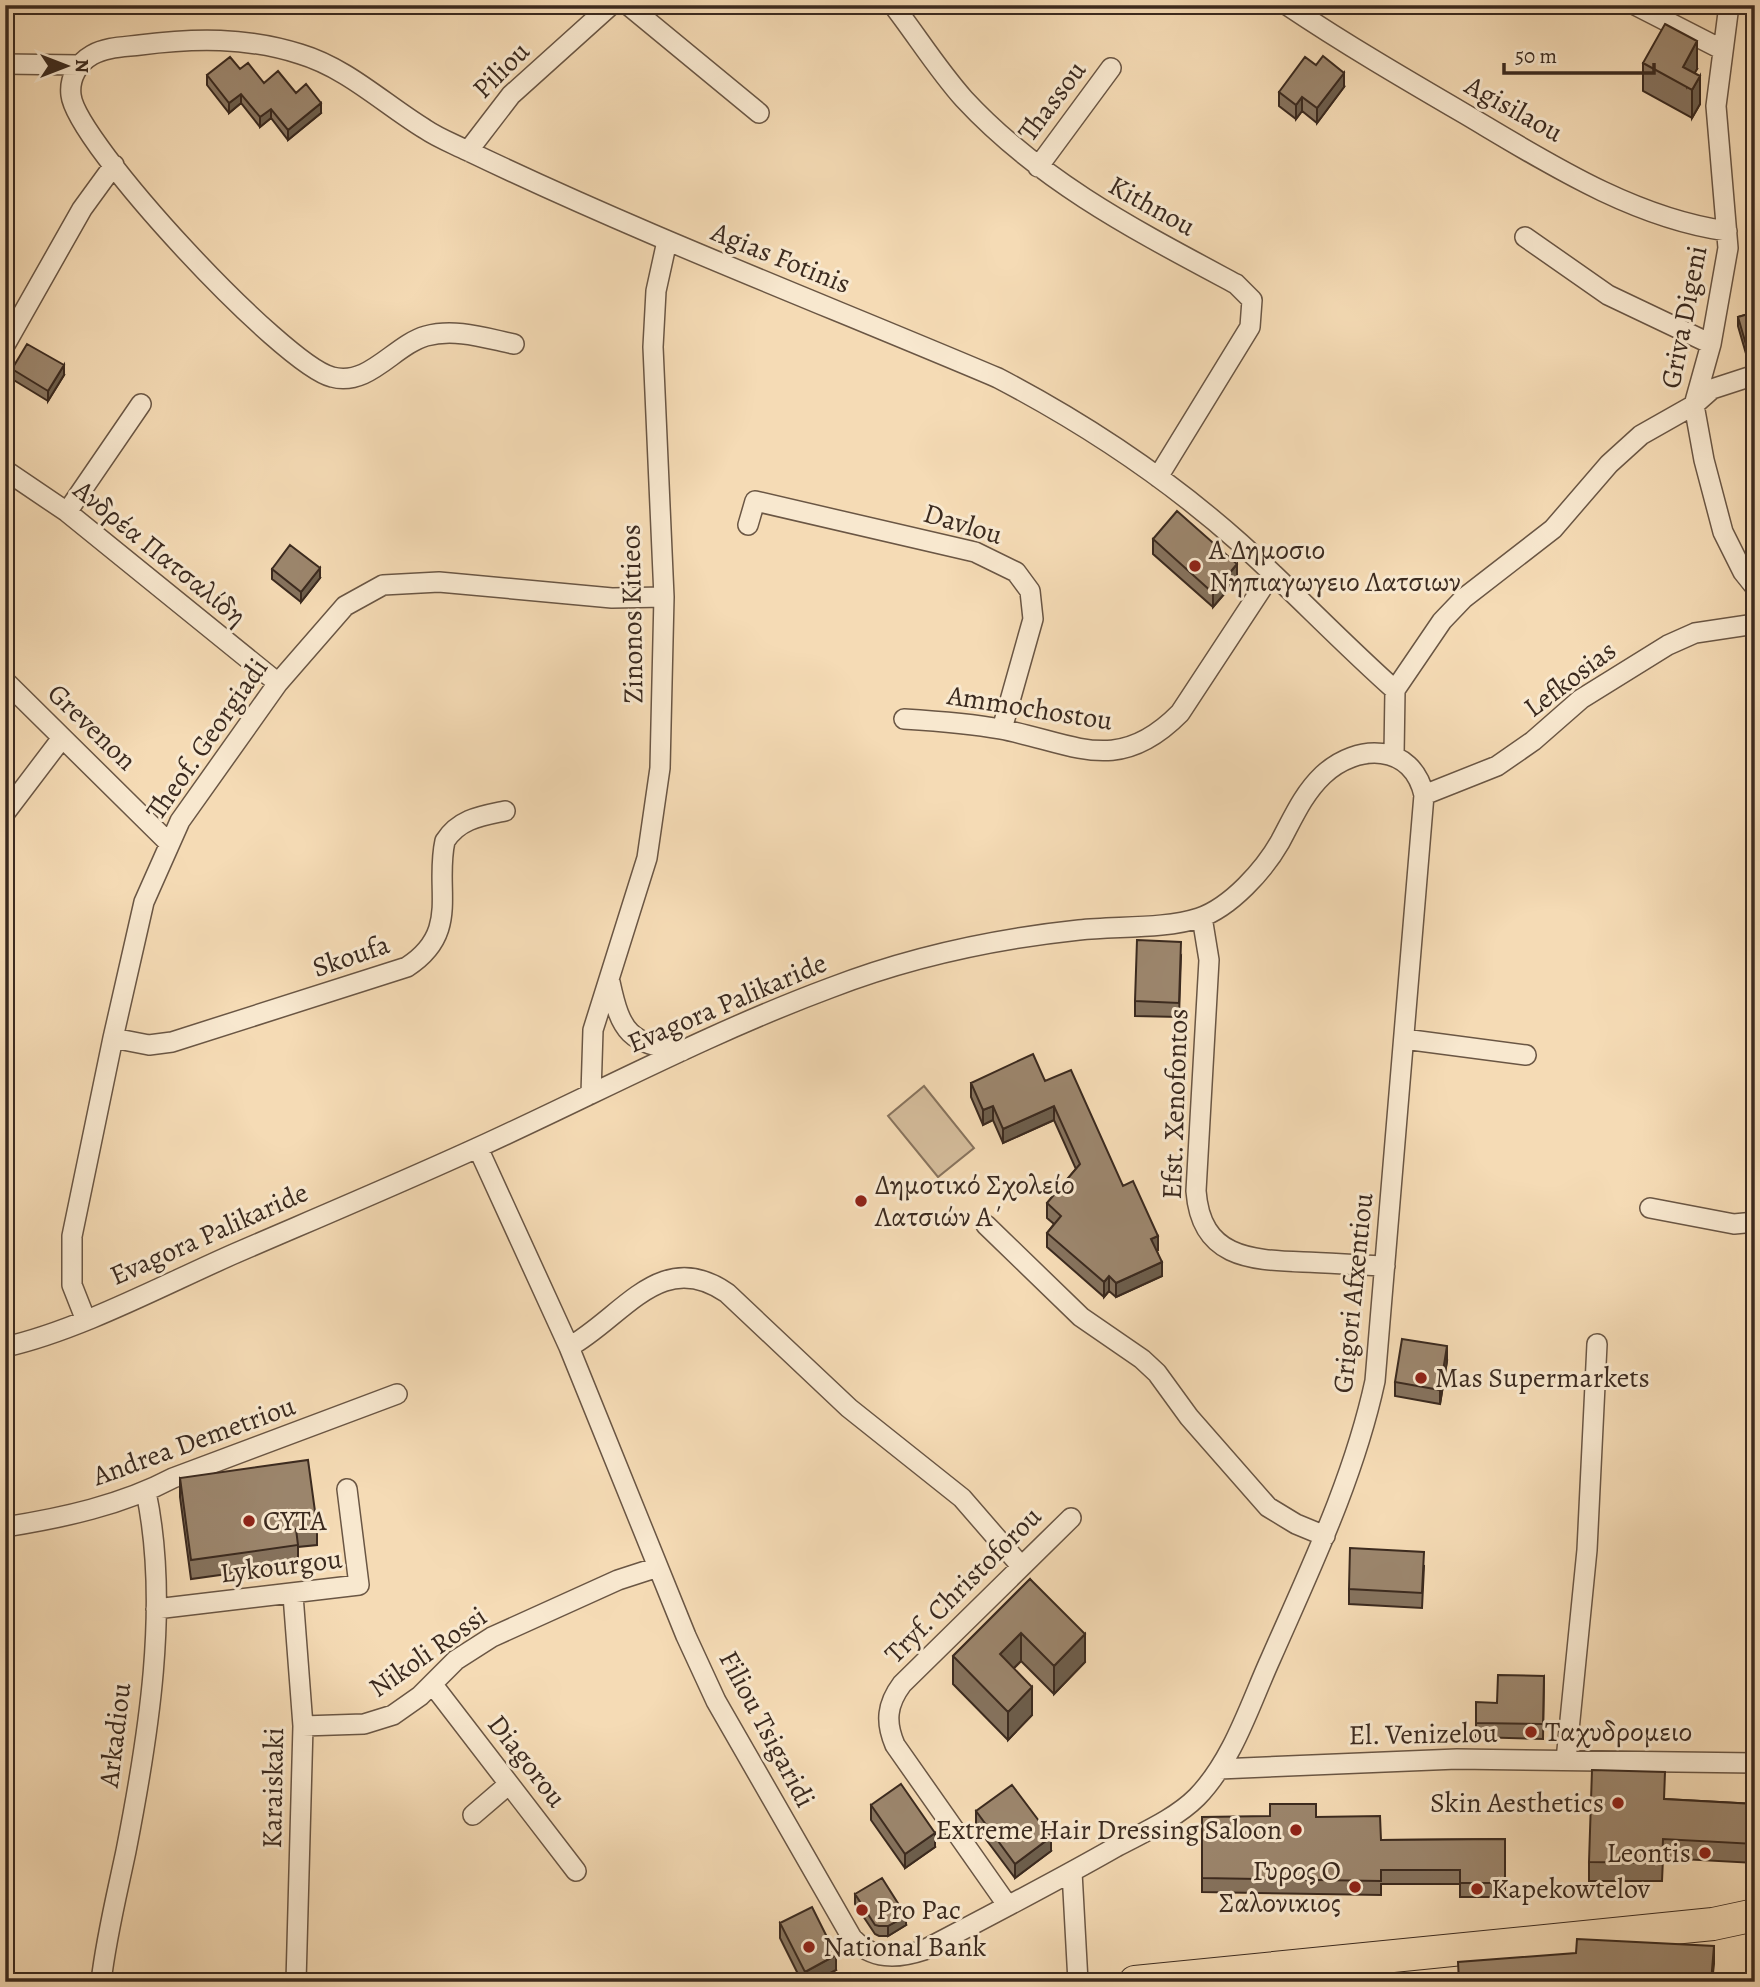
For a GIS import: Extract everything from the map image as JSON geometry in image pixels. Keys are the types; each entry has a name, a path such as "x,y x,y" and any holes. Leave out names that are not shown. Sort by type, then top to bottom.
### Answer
{"main road":[{"path":"1135,1982 1713,1924 1755,1915"}],"street":[{"name":"Piliou","path":"468,151 511,95 611,5"},
{"path":"628,5 759,113"},
{"name":"Kithnou","path":"893,5 965,99 1038,167 1115,220 1236,284 1252,300 1250,327 1158,477"},
{"name":"Agisilaou","path":"1287,5 1340,41 1519,146 1600,188 1673,221 1727,232"},
{"path":"1635,5 1721,48"},
{"name":"Griva Digeni","path":"1728,5 1721,48 1716,126 1727,232 1726,264 1711,344 1694,405 1704,460 1723,532 1743,572 1755,587"},
{"name":"Agias Fotinis","path":"79,65 103,50 158,43 240,41 285,49 331,67 426,130 468,151 667,241 998,378 1050,406 1158,477 1239,542 1395,690"},
{"path":"5,64 79,65 72,80 72,102 114,165 231,299 274,340 324,374 341,379 359,376 405,345 442,333 463,333 514,344"},
{"name":"Thassou","path":"1038,167 1111,68"},
{"path":"5,345 82,209 114,165"},
{"path":"1525,237 1608,295 1711,344"},
{"name":"Zinonos Kitieos","path":"591,1094 593,1030 638,893 655,818 660,768 663,597 653,347 656,291 667,241"},
{"path":"1424,795 1412,767 1394,755 1395,690 1423,646 1464,598 1513,563 1553,529 1623,450 1655,425 1694,405 1712,389 1755,375"},
{"path":"67,512 141,404"},
{"name":"Ανδρέα Πατσαλίδη","path":"5,470 67,512 278,683"},
{"name":"Davlou","path":"748,525 755,501 975,552 1016,572 1030,591 1033,619 1002,729"},
{"name":"Ammochostou","path":"904,719 1002,729 1087,750 1119,751 1151,737 1180,713 1272,573"},
{"name":"Theof. Georgiadi","path":"85,1318 72,1285 70,1255 113,1038 144,902 169,843 211,775 278,683 345,606 383,586 439,582 612,598 663,597"},
{"name":"Lefkosias","path":"1424,795 1497,766 1533,741 1581,699 1668,645 1695,633 1755,624"},
{"name":"Grevenon","path":"5,681 169,843"},
{"path":"5,813 62,738"},
{"name":"Evagora Palikaride","path":"5,1347 42,1337 478,1148 682,1051 820,991 924,958 1028,936 1202,917 1225,902 1259,869 1279,843 1306,793 1327,771 1354,757 1382,753 1394,755"},
{"name":"Grigori Afxentiou","path":"1219,1769 1325,1536 1366,1424 1375,1381 1424,795"},
{"name":"Skoufa","path":"113,1038 149,1045 172,1042 407,967 429,948 441,924 444,911 445,841 451,831 467,821 505,811"},
{"name":"Efst. Xenofontos","path":"1202,917 1209,960 1196,1191 1203,1224 1223,1247 1236,1255 1272,1261 1385,1266"},
{"path":"610,981 618,1015 628,1032 656,1047 682,1051"},
{"path":"1405,1038 1526,1055"},
{"name":"Filiou Tsigaridi","path":"478,1148 569,1347 658,1567 716,1701 858,1944 884,1956 912,1954 1008,1906 1168,1818 1196,1798 1219,1769"},
{"path":"1650,1208 1734,1224 1755,1222"},
{"path":"986,1225 1081,1317 1142,1359 1157,1373 1189,1417 1268,1507 1287,1520 1325,1536"},
{"path":"569,1347 600,1328 661,1280 684,1276 706,1281 727,1293 849,1408 962,1498 1021,1566"},
{"path":"1566,1760 1587,1550 1597,1344"},
{"name":"Andrea Demetriou","path":"5,1527 80,1511 146,1492 173,1478 397,1394"},
{"name":"Lykourgou","path":"156,1609 293,1595 359,1585 347,1489"},
{"name":"Arkadiou","path":"100,1982 142,1754 156,1609 154,1537 146,1492"},
{"name":"Tryf. Christoforou","path":"1008,1906 895,1745 887,1718 892,1699 902,1684 1071,1518"},
{"name":"Nikoli Rossi","path":"303,1726 341,1726 379,1721 406,1707 433,1685 456,1660 492,1637 618,1580 658,1567"},
{"name":"Karaiskaki","path":"293,1595 303,1726 296,1982"},
{"name":"Diagorou","path":"433,1685 576,1871"},
{"name":"El. Venizelou","path":"1219,1769 1457,1759 1755,1763"},
{"path":"473,1815 509,1784"},
{"path":"1072,1872 1078,1982"}],"shaded area":[{"path":"924,1086 974,1148 938,1177 888,1116"}],"building":[{"path":"1665,24 1697,41 1683,67 1700,76 1692,90 1643,63"},
{"path":"1323,56 1344,73 1317,108 1302,97 1296,105 1279,92 1305,57 1316,65"},
{"path":"230,57 240,69 248,63 264,83 278,71 296,93 306,84 321,103 288,130 271,109 260,117 241,94 229,103 207,75"},
{"path":"1755,312 1755,353 1749,355 1738,317"},
{"path":"27,344 64,365 48,391 12,369"},
{"name":"Α Δημοσιο Νηπιαγωγειο Λατσιων","path":"1177,511 1237,564 1213,593 1153,539"},
{"path":"290,545 320,568 301,592 272,569"},
{"path":"1137,940 1181,942 1179,1003 1135,1001"},
{"path":"1033,1054 1045,1081 1071,1070 1123,1186 1133,1181 1158,1236 1151,1239 1162,1262 1116,1283 1109,1276 1104,1282 1047,1233 1061,1216 1047,1203 1080,1164 1054,1106 1003,1129 993,1106 983,1110 971,1083"},
{"name":"Mas Supermarkets","path":"1402,1339 1447,1346 1440,1390 1395,1382"},
{"name":"CYTA","path":"308,1460 317,1526 296,1529 298,1545 191,1560 180,1478"},
{"path":"1350,1548 1424,1552 1422,1593 1349,1589"},
{"path":"1748,1577 1755,1577 1755,1618 1749,1618"},
{"path":"1030,1579 1085,1634 1054,1666 1021,1633 1000,1654 1032,1687 1008,1712 953,1656"},
{"path":"1498,1675 1544,1676 1543,1724 1476,1723 1476,1702 1497,1703"},
{"path":"1592,1770 1665,1772 1664,1799 1755,1804 1755,1844 1663,1839 1662,1863 1589,1862"},
{"path":"901,1784 935,1833 905,1854 871,1805"},
{"path":"1012,1785 1051,1837 1015,1864 976,1811"},
{"path":"1270,1804 1316,1804 1316,1817 1380,1816 1381,1840 1505,1839 1505,1883 1460,1883 1460,1870 1381,1870 1381,1881 1202,1878 1202,1817 1270,1816"},
{"path":"882,1878 906,1916 888,1926 875,1925 855,1894"},
{"path":"812,1907 836,1955 805,1972 780,1923"},
{"path":"1577,1939 1714,1946 1711,1982 1459,1982 1458,1962 1576,1953"}],"place":[{"name":"Α Δημοσιο Νηπιαγωγειο Λατσιων","path":"1195,566"},
{"name":"Δημοτικό Σχολείο Λατσιών Α΄","path":"861,1201"},
{"name":"Mas Supermarkets","path":"1421,1378"},
{"name":"CYTA","path":"249,1521"},
{"name":"Ταχυδρομειο","path":"1531,1732"},
{"name":"Skin Aesthetics","path":"1618,1803"},
{"name":"Extreme Hair Dressing Saloon","path":"1296,1830"},
{"name":"Leontis","path":"1705,1853"},
{"name":"Γυρος Ο Σαλονικιος","path":"1355,1887"},
{"name":"Kapekowtelov","path":"1477,1889"},
{"name":"Pro Pac","path":"862,1910"},
{"name":"National Bank","path":"809,1947"}]}
